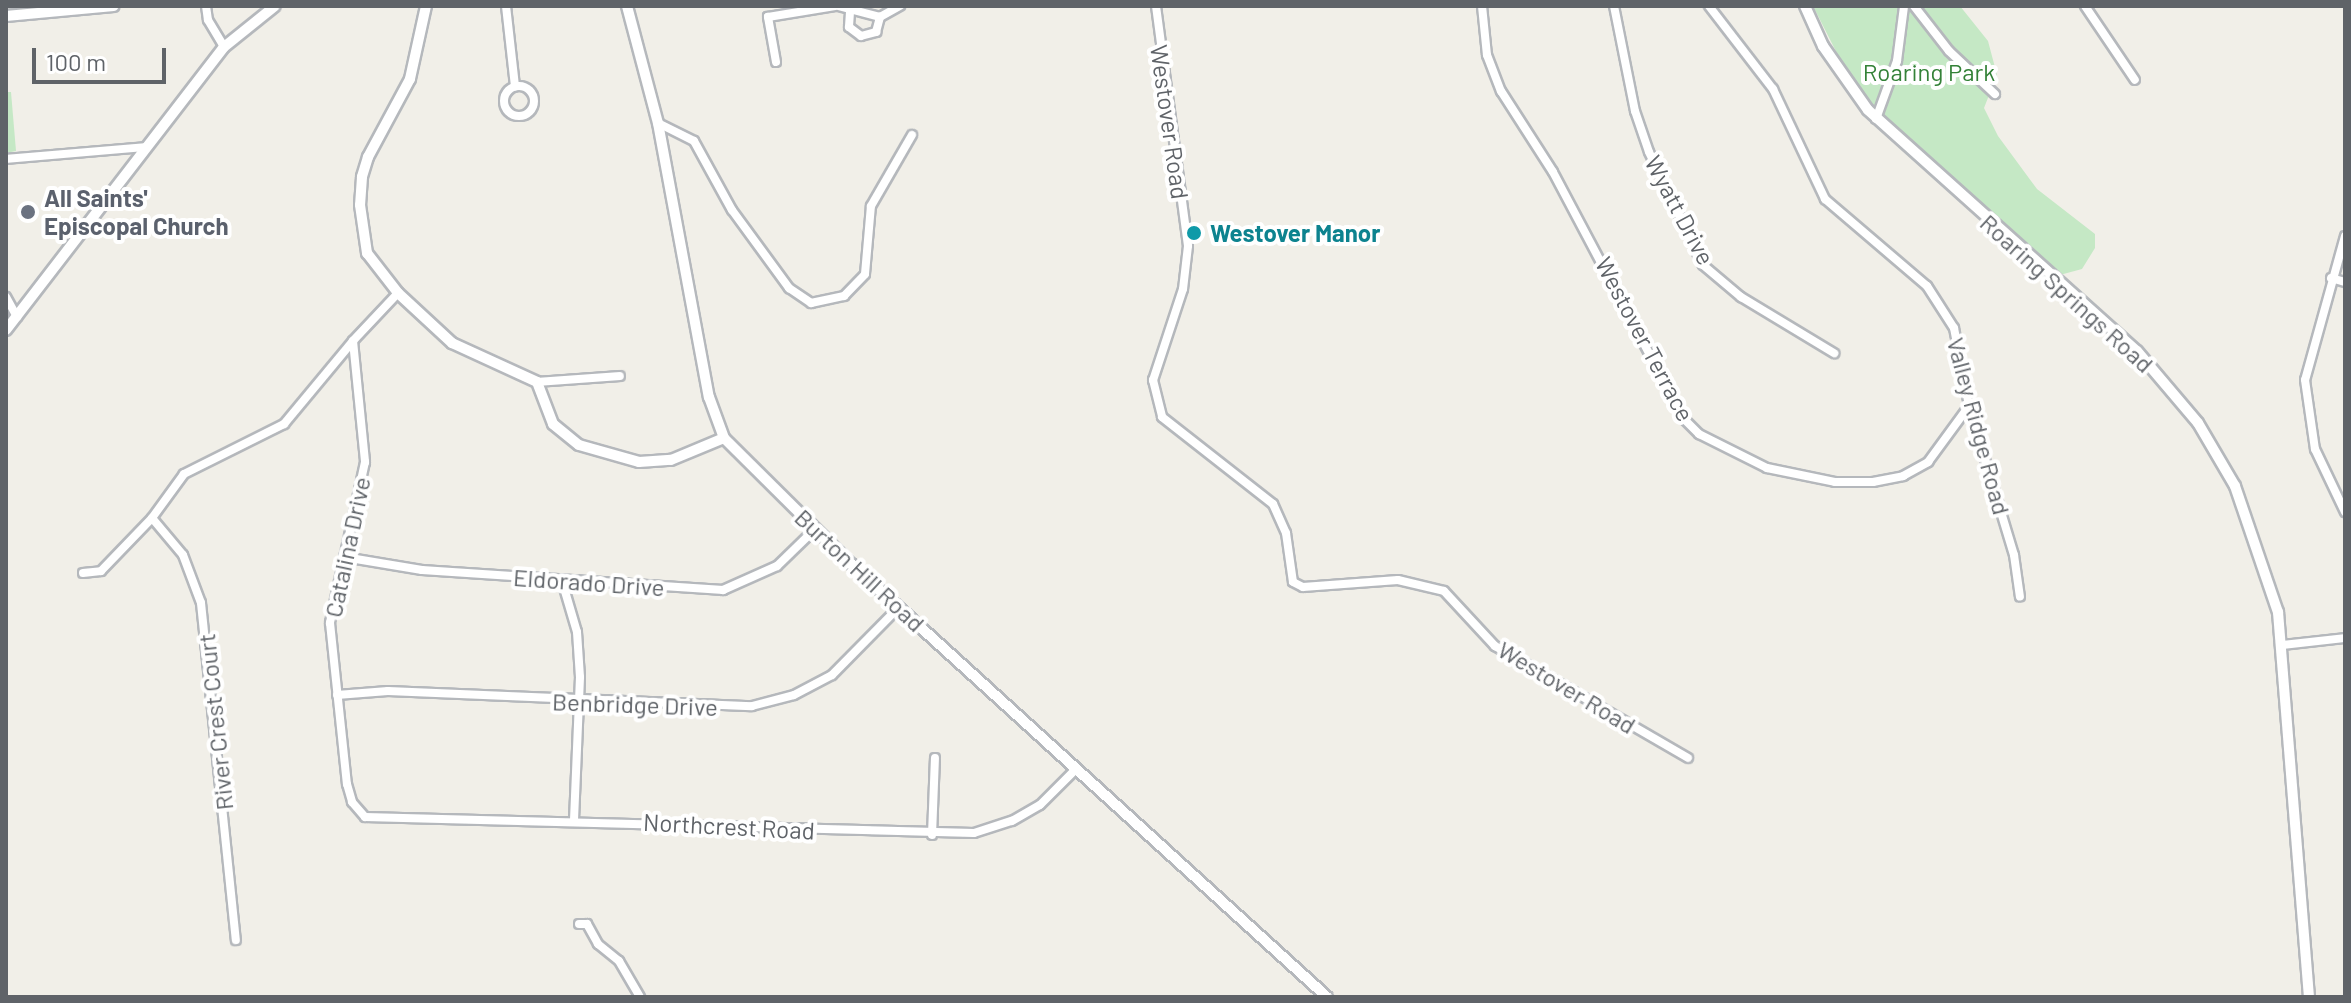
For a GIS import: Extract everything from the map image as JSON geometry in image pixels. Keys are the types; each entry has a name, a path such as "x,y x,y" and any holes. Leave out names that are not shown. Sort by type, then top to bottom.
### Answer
{"street":[{"path":"6,16 114,6"},
{"path":"206,6 208,20 224,47"},
{"path":"6,330 11,315 224,47 275,6"},
{"path":"426,6 407,87 368,157 362,177 360,205 367,253 398,293 452,343 537,382 620,376"},
{"path":"506,6 515,86"},
{"name":"Burton Hill Road","path":"627,6 658,123 709,397 724,438 898,608 1327,997"},
{"path":"776,62 768,17 836,6 850,12 880,17 900,6"},
{"name":"Westover Road","path":"1156,6 1188,246 1183,289 1153,380 1162,417 1273,504 1286,533 1293,582 1303,587 1398,580 1435,587 1464,608 1495,646 1688,758"},
{"name":"Westover Terrace","path":"1482,6 1487,55 1501,91 1553,172 1683,418 1699,434 1767,468 1835,482 1873,482 1903,476 1928,462 1969,406"},
{"name":"Wyatt Drive","path":"1614,6 1649,152 1703,265 1741,297 1834,353"},
{"name":"Valley Ridge Road","path":"1709,6 1773,89 1825,199 1927,286 1954,328 1969,406 2014,555 2020,597"},
{"name":"Roaring Springs Road","path":"1805,6 1847,87 1876,119 2137,351 2190,412 2246,511 2269,577 2282,645 2309,997"},
{"path":"1876,119 1897,61 1904,6"},
{"path":"1914,6 1949,51 1995,94"},
{"path":"2085,6 2135,80"},
{"path":"850,12 849,27 861,36 876,32 880,17"},
{"path":"658,123 694,141 732,210 789,288 811,303 844,296 865,274 871,206 912,135"},
{"path":"6,159 146,147"},
{"path":"2345,236 2305,380 2315,449 2345,512"},
{"path":"2331,278 2345,282"},
{"path":"83,573 101,571 152,518 184,474 284,424 353,341 398,293"},
{"path":"6,297 11,315"},
{"name":"Catalina Drive","path":"353,341 365,462 330,623 347,784 362,814"},
{"path":"537,382 544,407 562,434 611,458 671,460 724,438"},
{"name":"River Crest Court","path":"152,518 183,555 201,603 236,940"},
{"name":"Eldorado Drive","path":"344,557 422,570 562,581 737,587 777,566 815,529"},
{"path":"562,581 577,632 579,702 574,819"},
{"name":"Benbridge Drive","path":"337,695 388,691 734,708 794,695 850,660 898,608"},
{"path":"2282,645 2345,638"},
{"path":"932,835 935,758"},
{"name":"Northcrest Road","path":"362,814 376,820 574,819 932,835 989,831 1012,821 1054,795 1075,770"},
{"path":"579,924 587,924 598,944 619,961 640,997"}],"green space":[{"name":"Roaring Park","path":"1813,6 1960,6 1988,41 1997,75 1984,108 1998,136 2037,189 2095,234 2095,248 2082,269 2056,276 1907,143 1849,77"},
{"path":"6,92 11,92 16,151 6,153"}],"place":[{"name":"All Saints' Episcopal Church","path":"28,212"},
{"name":"Westover Manor","path":"1194,233"}]}
